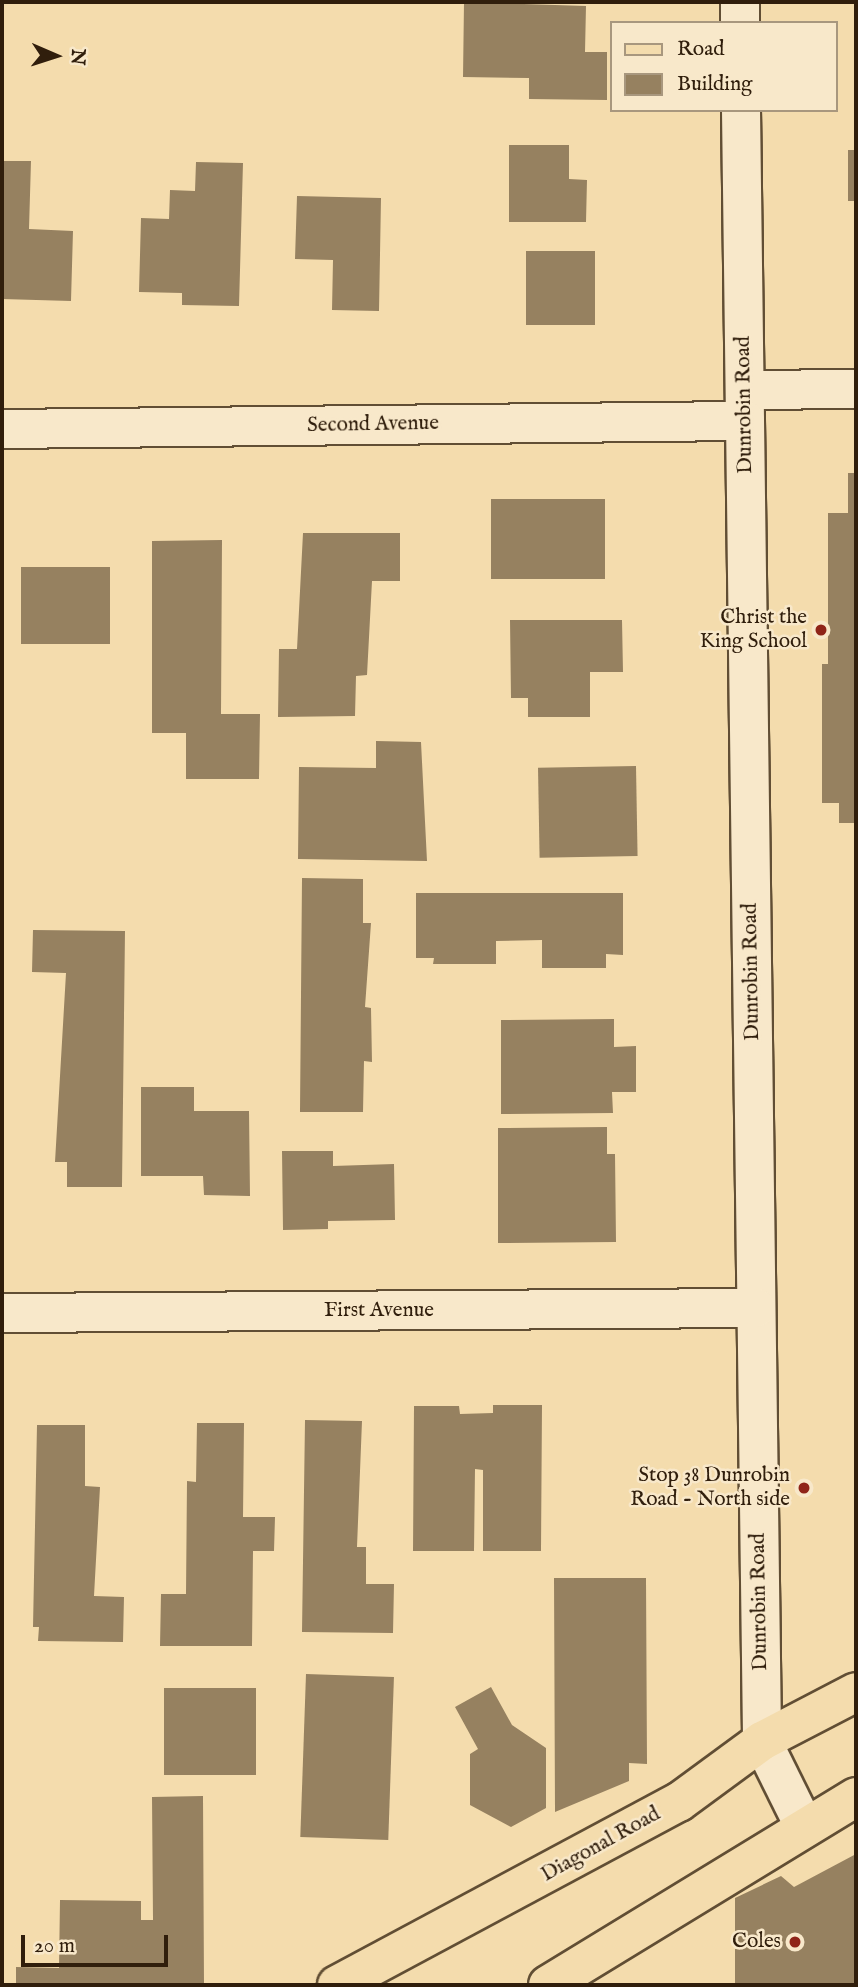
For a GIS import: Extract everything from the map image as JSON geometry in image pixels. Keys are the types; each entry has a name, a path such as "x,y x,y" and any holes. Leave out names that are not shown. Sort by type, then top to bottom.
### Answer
{"main road":[{"name":"Diagonal Road","path":"337,1985 679,1802 762,1741 856,1692"},
{"path":"548,1985 803,1824 856,1797"}],"street":[{"path":"740,2 740,21"},
{"name":"Dunrobin Road","path":"741,112 762,1741 803,1824"},
{"name":"Second Avenue","path":"2,429 745,406 856,389"},
{"name":"First Avenue","path":"2,1313 757,1308"}],"building":[{"path":"464,2 586,6 585,52 607,52 607,100 529,99 529,78 463,77"},
{"path":"509,145 569,145 569,179 587,180 586,222 509,222"},
{"path":"848,150 856,150 856,201 848,201"},
{"path":"2,161 31,161 29,229 73,231 71,301 2,299"},
{"path":"196,162 243,163 239,306 182,305 182,293 139,292 141,218 169,219 170,190 195,191"},
{"path":"297,196 381,198 379,311 332,310 333,260 295,259"},
{"path":"526,251 595,251 595,325 526,325"},
{"path":"848,473 856,473 856,823 839,823 839,803 822,803 822,664 828,664 828,513 848,513"},
{"path":"491,499 605,499 605,579 491,579"},
{"path":"303,533 400,533 400,581 372,581 367,675 356,676 355,716 278,717 279,649 297,649"},
{"path":"222,540 221,714 260,714 259,779 186,779 186,733 152,733 152,541"},
{"path":"21,567 110,567 110,644 21,644"},
{"path":"510,620 622,620 623,672 590,672 590,717 528,717 528,698 511,698"},
{"path":"376,741 421,742 427,861 298,859 299,767 376,768"},
{"path":"636,766 638,856 540,858 538,768"},
{"path":"302,878 363,879 363,923 371,923 365,1007 371,1008 372,1062 364,1061 363,1112 300,1112"},
{"path":"416,893 623,893 623,955 606,954 606,968 542,968 542,940 496,941 496,964 433,964 434,958 416,958"},
{"path":"33,930 125,931 122,1187 67,1187 67,1162 55,1162 66,973 32,972"},
{"path":"614,1019 614,1047 636,1046 636,1092 612,1092 613,1113 501,1114 501,1020"},
{"path":"141,1087 194,1087 194,1111 249,1111 250,1196 204,1195 203,1176 141,1176"},
{"path":"607,1127 607,1154 615,1154 616,1242 498,1243 498,1128"},
{"path":"282,1151 333,1151 333,1166 394,1164 395,1220 328,1221 328,1229 283,1230"},
{"path":"493,1405 542,1405 541,1551 483,1551 483,1470 475,1469 474,1551 413,1551 414,1406 459,1406 460,1414 493,1413"},
{"path":"305,1420 362,1421 357,1547 366,1547 366,1584 394,1584 393,1633 302,1632"},
{"path":"197,1423 244,1423 243,1517 275,1517 274,1551 253,1551 252,1646 160,1646 161,1594 186,1594 187,1481 196,1482"},
{"path":"37,1425 85,1425 85,1486 100,1487 94,1596 124,1597 123,1642 38,1641 39,1627 33,1627"},
{"path":"554,1578 646,1578 647,1764 629,1763 629,1781 555,1812"},
{"path":"306,1674 394,1677 388,1840 300,1837"},
{"path":"491,1687 512,1725 546,1748 546,1808 511,1827 470,1805 470,1754 478,1749 455,1707"},
{"path":"164,1688 256,1688 256,1775 164,1775"},
{"path":"203,1796 204,1985 16,1985 16,1967 59,1968 60,1900 141,1901 141,1920 153,1920 152,1797"},
{"name":"Coles","path":"856,1854 856,1985 735,1985 735,1898 781,1876 794,1887"}],"place":[{"name":"Christ the King School","path":"821,630"},
{"name":"Stop 38 Dunrobin Road - North side","path":"804,1488"},
{"name":"Coles","path":"795,1942"}]}
